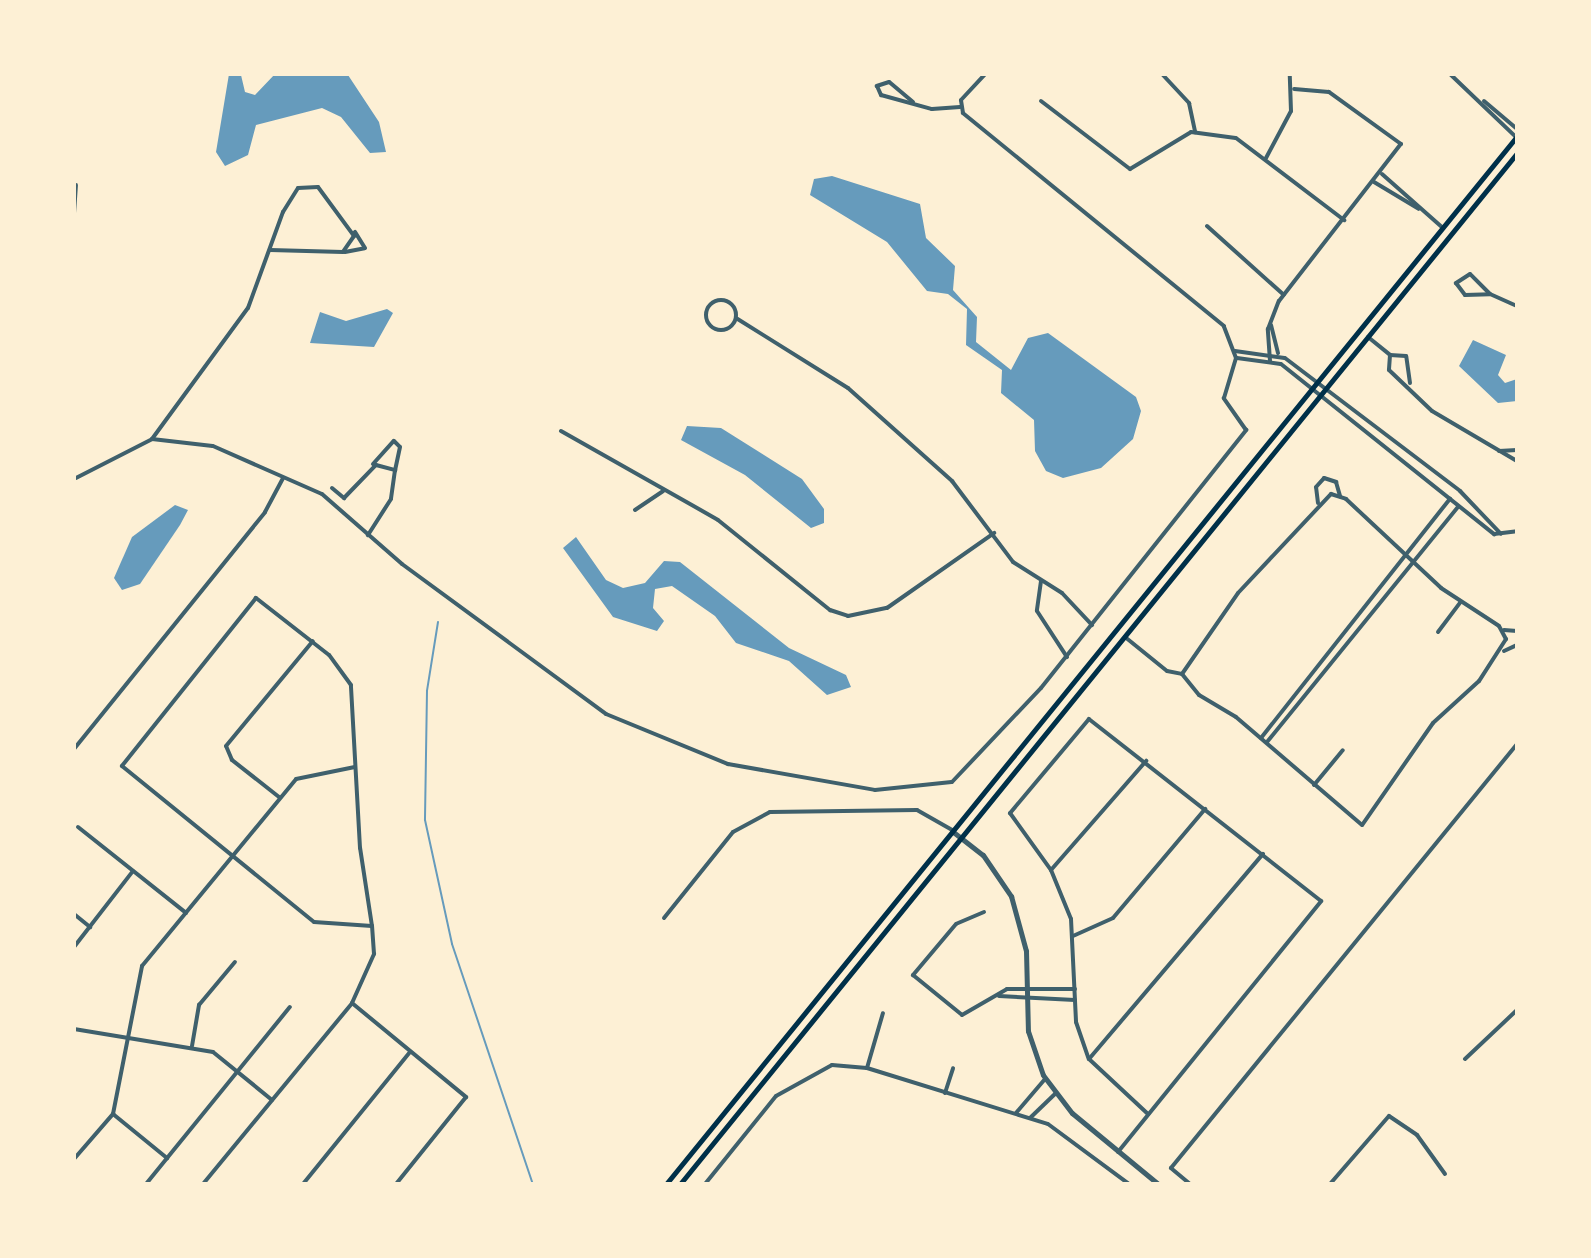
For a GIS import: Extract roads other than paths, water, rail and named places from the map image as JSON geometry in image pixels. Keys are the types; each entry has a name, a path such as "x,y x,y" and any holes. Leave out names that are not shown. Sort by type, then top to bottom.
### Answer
{"main road":[{"path":"666,1184 1517,136"},
{"path":"680,1184 1517,153"},
{"path":"1401,296 1444,237 1443,228"}],"street":[{"path":"960,107 985,74"},
{"path":"1162,74 1189,103 1195,132"},
{"path":"1266,158 1285,127 1294,89 1290,74"},
{"path":"1450,74 1517,129"},
{"path":"152,439 213,446 315,489 368,535 606,714 728,764 845,787 929,790 952,782 1067,657 1243,437 1244,424 1224,398 1236,358 1235,351 1206,305 960,107 913,102 881,95 877,86 889,82 913,102"},
{"path":"1273,361 1271,325 1284,295 1401,144 1329,92 1294,89"},
{"path":"1482,100 1517,136"},
{"path":"1041,101 1130,169 1162,144 1195,132 1236,138 1344,220"},
{"path":"1381,173 1443,228"},
{"path":"1374,182 1419,209"},
{"path":"74,479 152,439 248,308 270,250 290,199 307,183 353,230 365,248 343,252 270,250"},
{"path":"74,213 76,185"},
{"path":"1207,226 1284,295"},
{"path":"343,252 353,230"},
{"path":"1490,294 1465,295 1456,283 1470,274 1490,294 1517,306"},
{"path":"736,318 716,329 706,311 726,300 736,318 848,388 952,481 1013,562 1041,581 1092,625"},
{"path":"1368,337 1390,355 1406,356 1410,383"},
{"path":"1272,339 1278,354 1314,386"},
{"path":"1235,351 1278,354"},
{"path":"1254,353 1254,359"},
{"path":"1273,361 1278,354"},
{"path":"1390,355 1389,370 1410,383 1454,429 1517,461"},
{"path":"1236,358 1273,361 1314,386 1465,497 1501,534"},
{"path":"1323,392 1458,507 1501,534 1517,531"},
{"path":"561,431 598,457 718,520 830,610 848,616 887,608 994,533"},
{"path":"332,488 344,498 394,441 400,447 391,499 368,535"},
{"path":"1497,451 1517,450"},
{"path":"369,470 382,463 395,470"},
{"path":"74,749 265,512 283,478"},
{"path":"1318,503 1316,487 1324,478 1336,482 1340,496 1461,602 1503,630 1517,631"},
{"path":"635,510 663,491"},
{"path":"1182,674 1238,593 1318,503 1326,496 1340,496"},
{"path":"1267,742 1465,497"},
{"path":"1261,738 1408,558 1450,499"},
{"path":"1041,581 1037,611 1067,657"},
{"path":"1375,597 1381,602"},
{"path":"203,1184 352,1003 374,954 372,926 355,767 354,694 336,662 259,599 122,766 314,922 372,926"},
{"path":"1438,632 1461,602"},
{"path":"1360,616 1365,621"},
{"path":"1503,630 1505,648"},
{"path":"1344,635 1350,640"},
{"path":"1124,636 1167,671 1182,674 1199,695 1267,742 1362,825 1433,723 1505,648 1517,645"},
{"path":"279,797 232,760 226,746 313,641"},
{"path":"1332,650 1337,655"},
{"path":"1321,664 1327,668"},
{"path":"1310,678 1316,682"},
{"path":"1293,698 1298,703"},
{"path":"1118,1152 1321,901 1089,719 1012,817 1051,870 1073,936 1075,1000 1089,1059 1148,1114"},
{"path":"1190,1184 1171,1168 1517,744"},
{"path":"1314,785 1343,750"},
{"path":"1051,870 1146,761"},
{"path":"74,1159 113,1114 138,972 279,797 317,769 355,767"},
{"path":"1073,936 1119,912 1205,809"},
{"path":"664,918 733,832 770,812 917,810 961,837 1011,896 1026,951 1025,997 1045,1079 1055,1094 1158,1184"},
{"path":"78,827 186,913"},
{"path":"1089,1059 1263,854"},
{"path":"74,947 133,871"},
{"path":"984,912 956,924 913,975 962,1015 997,995 1025,988 1075,989"},
{"path":"74,914 90,927"},
{"path":"192,1046 199,1005 235,962"},
{"path":"997,995 1075,1000"},
{"path":"352,1003 466,1097 396,1184"},
{"path":"146,1184 290,1007"},
{"path":"1465,1059 1517,1010"},
{"path":"867,1068 883,1013"},
{"path":"74,1029 192,1046 237,1071 272,1100"},
{"path":"303,1184 410,1052"},
{"path":"705,1184 800,1076 832,1065 867,1068 1030,1118 1069,1136 1129,1184"},
{"path":"945,1093 953,1068"},
{"path":"1016,1113 1045,1079"},
{"path":"1030,1118 1055,1094"},
{"path":"113,1114 167,1158"},
{"path":"1330,1184 1389,1116 1417,1135 1445,1174"}],"water":[{"path":"229,74 241,75 245,92 255,95 275,74 348,75 379,122 386,152 370,153 341,117 322,108 256,125 248,155 225,166 216,152"},
{"path":"832,176 920,204 926,238 955,266 953,290 977,317 976,342 1011,370 1028,338 1048,333 1136,397 1141,411 1133,439 1101,468 1063,478 1046,471 1035,451 1034,420 1001,393 1002,370 966,345 967,309 948,294 927,291 887,242 810,195 814,179"},
{"path":"387,309 393,313 374,347 310,343 320,312 346,321"},
{"path":"1473,340 1506,355 1498,375 1505,383 1517,379 1517,401 1498,403 1459,366"},
{"path":"687,426 721,428 802,479 824,509 824,523 811,528 745,475 681,440"},
{"path":"175,505 188,510 180,525 140,584 122,590 114,578 132,537"},
{"path":"576,537 606,580 623,588 645,583 664,561 680,562 789,648 846,675 851,687 827,695 789,661 736,643 715,616 672,586 655,589 653,608 664,621 657,631 613,617 563,548"}],"waterway":[{"path":"438,622 427,691 425,820 452,944 533,1184"}]}
